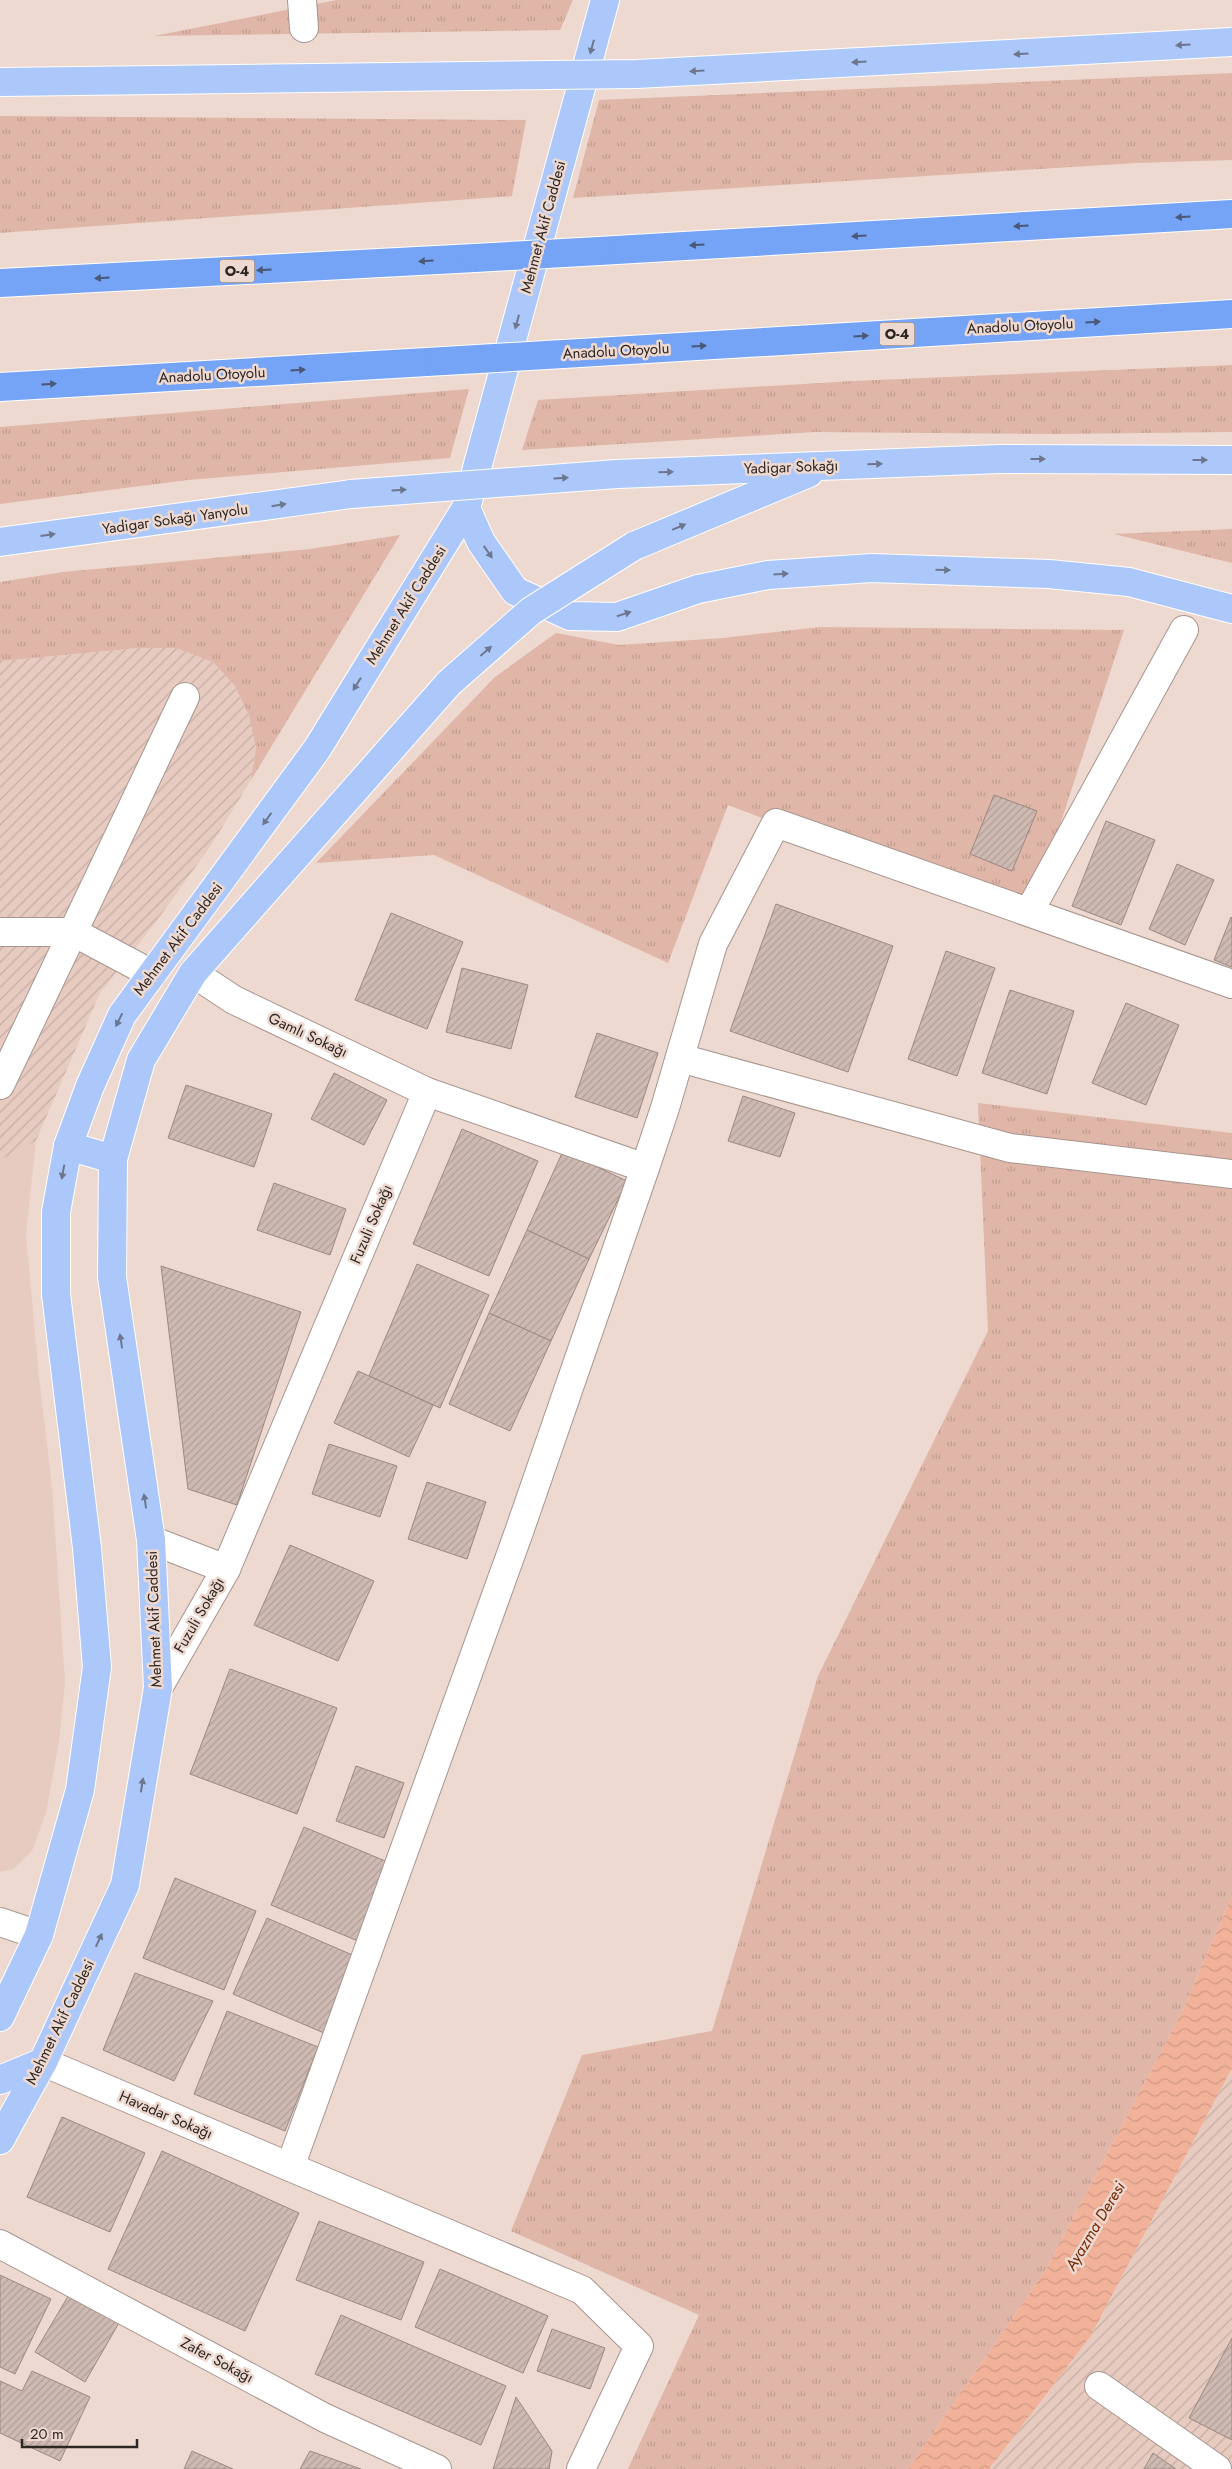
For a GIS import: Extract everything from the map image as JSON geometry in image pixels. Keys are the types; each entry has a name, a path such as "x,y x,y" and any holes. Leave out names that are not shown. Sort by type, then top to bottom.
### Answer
{"highway":[{"name":"O-4","path":"0,283 475,258 1232,214"},
{"name":"Anadolu Otoyolu","path":"0,387 1232,314"}],"main road":[{"name":"Mehmet Akif Caddesi","path":"0,2017 40,1935 80,1790 97,1667 88,1548 56,1294 56,1212 68,1146 90,1086 122,1015 317,749 466,508 605,0"},
{"path":"0,82 637,74 1232,42"},
{"name":"Yadigar Sokağı","path":"351,494 617,474 1000,459 1231,460"},
{"name":"Mehmet Akif Caddesi","path":"0,2140 42,2062 125,1885 158,1688 151,1540 112,1277 113,1159 141,1060 193,973 449,683 531,611 634,546 826,466"},
{"name":"Yadigar Sokağı Yanyolu","path":"0,542 351,494"},
{"path":"466,508 481,542 515,591 570,616 618,617 698,589 768,575 872,568 1050,574 1128,582 1232,609"},
{"path":"68,1146 113,1159"},
{"path":"0,2080 42,2062"}],"street":[{"path":"302,0 304,28"},
{"path":"1028,912 1184,630"},
{"path":"0,1085 185,697"},
{"path":"290,2167 520,1529 645,1168 680,1058 712,944 776,823 1232,984"},
{"path":"0,932 73,932 152,974"},
{"name":"Gamlı Sokağı","path":"193,973 234,1000 427,1092"},
{"path":"680,1058 1010,1148 1232,1174"},
{"path":"427,1092 645,1168"},
{"name":"Fuzuli Sokağı","path":"158,1688 226,1569 427,1092"},
{"name":"Fuzuli Sokağı","path":"151,1540 226,1569"},
{"path":"0,1922 40,1935"},
{"name":"Havadar Sokağı","path":"42,2062 582,2290 640,2346 581,2469"},
{"name":"Zafer Sokağı","path":"0,2244 325,2418 437,2469"},
{"path":"1098,2386 1217,2469"}],"shaded area":[{"path":"139,648 176,648 213,662 235,686 249,716 256,748 251,780 212,844 153,926 100,993 36,1141 0,1160 0,661"},
{"path":"36,1141 26,1234 39,1377 52,1486 65,1682 59,1741 46,1813 32,1851 13,1869 0,1872 0,1160"},
{"path":"1232,2068 1232,2469 989,2469 1090,2337"}],"green space":[{"path":"337,0 573,0 560,30 154,36"},
{"path":"1232,73 1232,160 1136,163 573,198 599,100"},
{"path":"0,116 526,120 512,196 0,233"},
{"path":"1232,365 1232,432 1058,434 815,432 522,450 538,400 853,381"},
{"path":"469,389 450,458 188,480 0,504 0,427"},
{"path":"1232,529 1232,563 1114,534"},
{"path":"400,535 251,780 256,748 249,716 235,686 213,662 176,648 139,648 0,661 0,582 63,572 310,549"},
{"path":"820,627 1124,630 1029,919 728,805 668,963 434,855 316,863 495,677 556,633 619,645 723,638"},
{"path":"978,1103 1232,1133 1232,1896 1182,2012 1045,2271 908,2469 628,2469 699,2315 511,2231 582,2055 712,2031 818,1676 988,1331"}],"water":[{"name":"Ayazma Deresi","path":"1232,1896 1232,2068 1090,2337 989,2469 908,2469 1045,2271 1182,2012"}],"building":[{"path":"994,795 1037,811 1012,871 970,854"},
{"path":"1106,821 1155,840 1121,925 1072,906"},
{"path":"1177,864 1214,880 1185,945 1149,929"},
{"path":"776,904 893,946 848,1072 730,1031"},
{"path":"391,913 463,942 427,1029 355,1000"},
{"path":"1232,918 1232,967 1214,960"},
{"path":"946,951 995,968 957,1076 908,1059"},
{"path":"462,968 528,985 511,1049 446,1032"},
{"path":"1010,990 1074,1011 1047,1094 982,1073"},
{"path":"1126,1003 1179,1025 1146,1105 1092,1083"},
{"path":"597,1033 658,1053 637,1118 575,1097"},
{"path":"334,1073 387,1100 364,1145 311,1119"},
{"path":"186,1085 272,1114 254,1167 168,1138"},
{"path":"743,1096 795,1113 780,1157 728,1141"},
{"path":"462,1129 538,1161 489,1276 413,1244"},
{"path":"563,1151 627,1181 589,1259 527,1230"},
{"path":"274,1183 346,1209 330,1255 257,1230"},
{"path":"527,1230 589,1259 551,1341 489,1313"},
{"path":"417,1264 489,1295 440,1408 369,1376"},
{"path":"161,1266 301,1312 237,1505 188,1489"},
{"path":"489,1313 551,1341 510,1431 449,1404"},
{"path":"358,1371 433,1405 409,1457 334,1423"},
{"path":"329,1444 397,1466 380,1517 312,1494"},
{"path":"427,1482 486,1502 467,1559 408,1539"},
{"path":"290,1545 374,1581 338,1661 254,1625"},
{"path":"230,1669 337,1708 297,1814 190,1774"},
{"path":"356,1766 404,1783 384,1838 336,1821"},
{"path":"304,1827 390,1863 358,1941 271,1905"},
{"path":"175,1878 256,1911 224,1990 143,1958"},
{"path":"267,1918 357,1957 324,2033 233,1994"},
{"path":"135,1973 213,2001 174,2081 103,2050"},
{"path":"227,2011 318,2047 285,2131 194,2094"},
{"path":"62,2117 145,2153 110,2232 27,2197"},
{"path":"162,2151 299,2213 245,2331 108,2269"},
{"path":"319,2221 424,2262 401,2320 296,2280"},
{"path":"440,2269 548,2316 523,2373 415,2327"},
{"path":"0,2275 51,2299 15,2374 0,2367"},
{"path":"70,2293 120,2321 85,2382 35,2352"},
{"path":"341,2315 506,2386 481,2445 315,2374"},
{"path":"552,2329 605,2348 590,2389 537,2371"},
{"path":"1232,2338 1232,2440 1189,2418"},
{"path":"32,2371 90,2397 60,2461 0,2433 0,2381 22,2391"},
{"path":"516,2397 552,2451 549,2469 493,2469"},
{"path":"192,2451 233,2469 184,2469"},
{"path":"310,2451 361,2469 300,2469"},
{"path":"1153,2453 1176,2469 1144,2469"}]}
